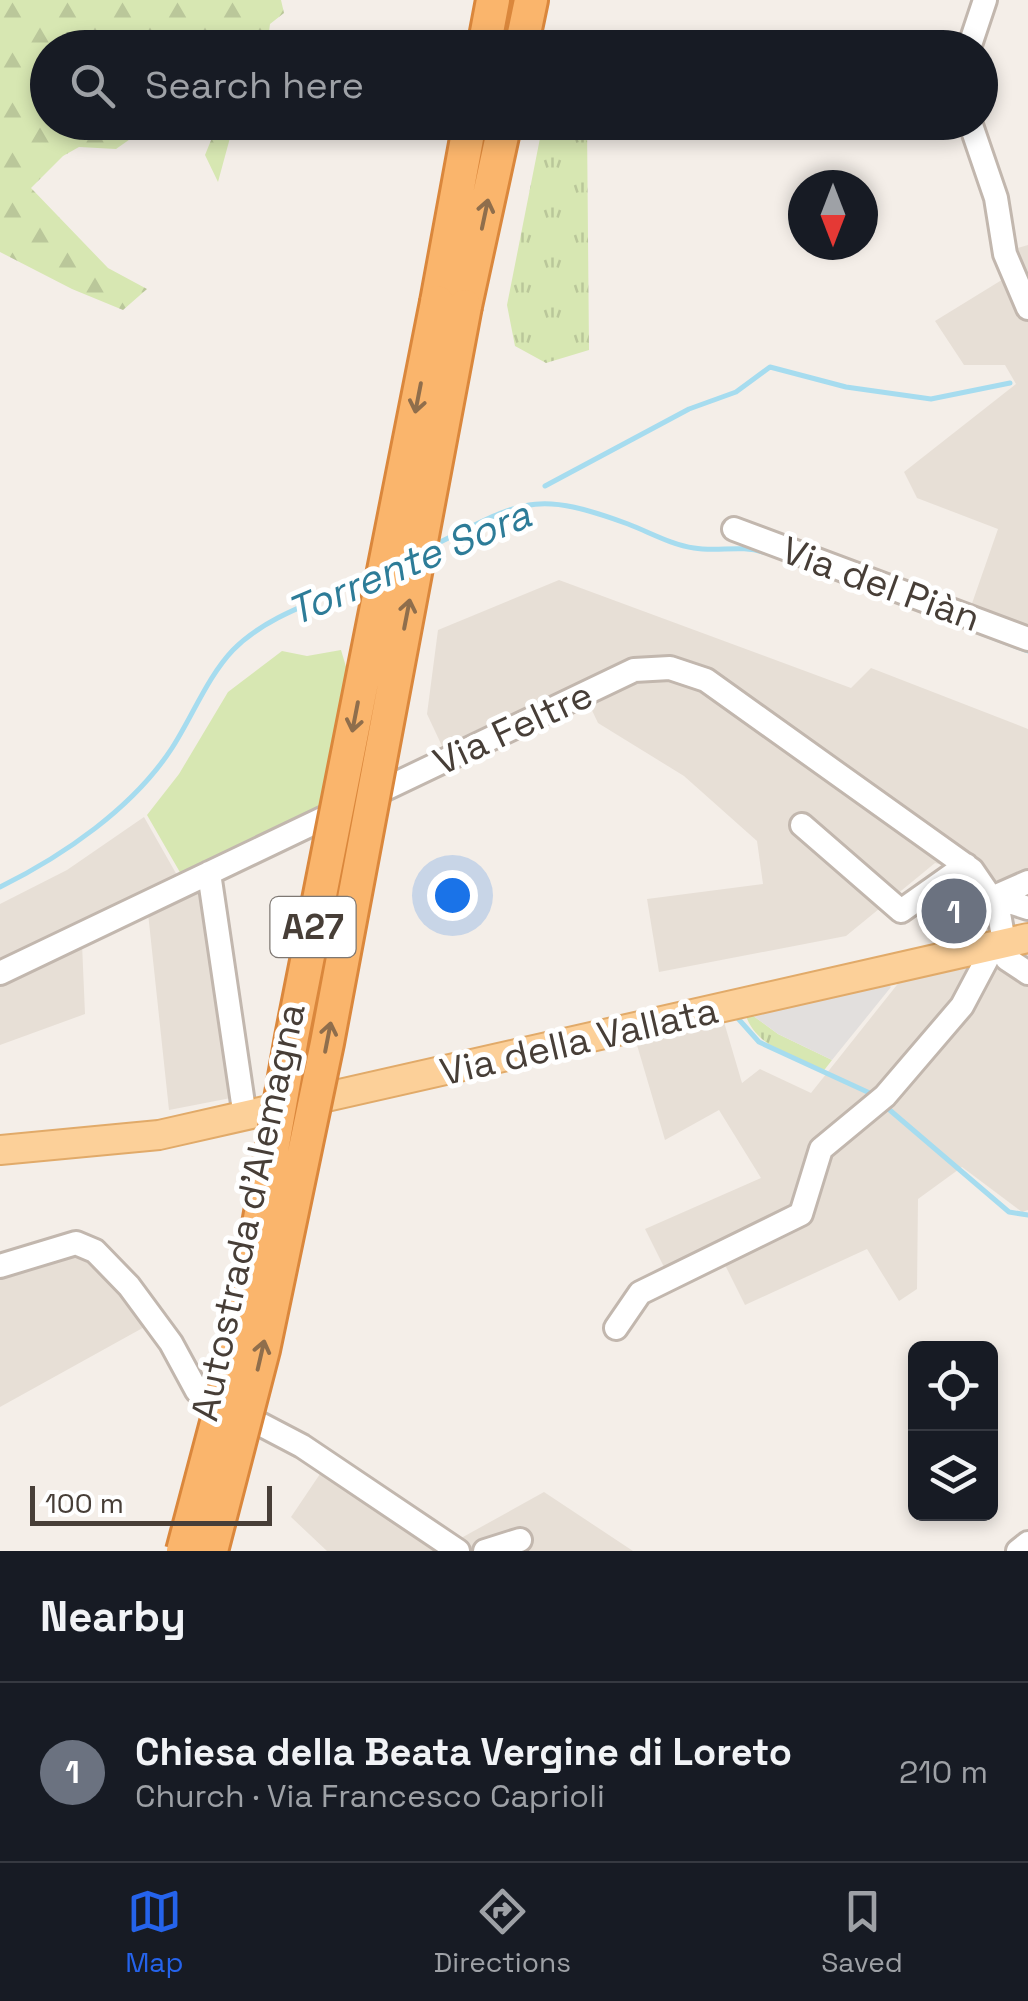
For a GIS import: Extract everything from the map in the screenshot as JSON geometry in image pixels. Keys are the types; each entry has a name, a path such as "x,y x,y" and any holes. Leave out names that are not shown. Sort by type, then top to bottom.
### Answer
{"highway":[{"path":"487,30 493,0"},
{"path":"524,30 530,0"},
{"name":"Autostrada d'Alemagna","path":"211,1551 263,1350 327,1044 451,304 468,140"},
{"name":"Autostrada d'Alemagna","path":"183,1551 238,1343 292,1037 451,304 499,140"}],"main road":[{"name":"Via della Vallata","path":"0,1150 129,1140 245,1117 1005,943"}],"street":[{"path":"975,30 985,0"},
{"path":"976,140 996,198 1005,254 1028,308"},
{"name":"Via del Piàn","path":"734,530 1028,639"},
{"name":"Via Feltre","path":"0,973 634,670 670,668 706,680 966,864 994,897"},
{"path":"802,825 901,911 966,864"},
{"path":"209,873 245,1117"},
{"path":"994,897 1028,882"},
{"path":"994,897 1028,908"},
{"path":"994,897 1007,960 1028,974"},
{"path":"616,1328 640,1293 801,1214 820,1149 885,1096 962,1006 988,956 1005,943"},
{"path":"0,1266 76,1243 94,1251 128,1286 172,1343 197,1392 302,1446 458,1551"},
{"path":"485,1551 520,1540"},
{"path":"1018,1551 1028,1544"}],"shaded area":[{"path":"1028,245 1028,635 969,612 998,529 917,498 904,472 1016,384 1005,365 964,365 935,321 1005,278 996,254"},
{"path":"559,580 851,688 871,668 1028,729 1028,890 935,863 846,936 659,972 647,899 763,884 757,841 684,776 598,723 579,683 442,746 427,714 438,630"},
{"path":"144,817 186,891 205,882 236,1097 169,1110 148,913 82,944 85,1014 0,1045 0,904 67,870"},
{"path":"1028,943 1028,1210 1022,1212 962,1167 918,1199 917,1289 899,1301 867,1249 745,1305 722,1259 671,1281 645,1229 761,1178 719,1110 665,1140 637,1045 724,1022 742,1083 760,1069 811,1093 908,971"},
{"path":"882,979 891,987 832,1060 778,1034 752,1015 870,987"},
{"path":"73,1251 91,1257 148,1325 0,1407 0,1270"},
{"path":"322,1471 445,1547 544,1492 633,1551 327,1551 291,1517"}],"green space":[{"path":"0,0 281,0 284,13 270,24 269,30 30,30 30,140 129,140 116,149 79,147 63,156 31,188 108,268 147,289 123,310 0,252"},
{"path":"211,140 229,140 218,182 205,155"},
{"path":"540,140 587,140 589,350 546,363 515,346 507,305"},
{"path":"341,650 362,720 370,792 185,881 147,815 179,774 228,692 282,651 307,656"},
{"path":"752,1015 778,1034 832,1060 822,1073 778,1050 758,1036 746,1016"}],"waterway":[{"path":"545,486 689,409 736,392 770,367 846,387 931,399 1010,383"},
{"name":"Torrente Sora","path":"432,546 508,511 547,504 595,513 686,546 763,552"},
{"name":"Torrente Sora","path":"0,887 72,845 138,791 172,748 216,672 247,637 280,617 368,578"},
{"name":"Torrente Sora","path":"933,615 1028,651"},
{"path":"735,1015 759,1042 874,1095"},
{"path":"885,1106 1009,1212 1028,1215"}],"place":[{"name":"Chiesa della Beata Vergine di Loreto","path":"954,911"}]}
